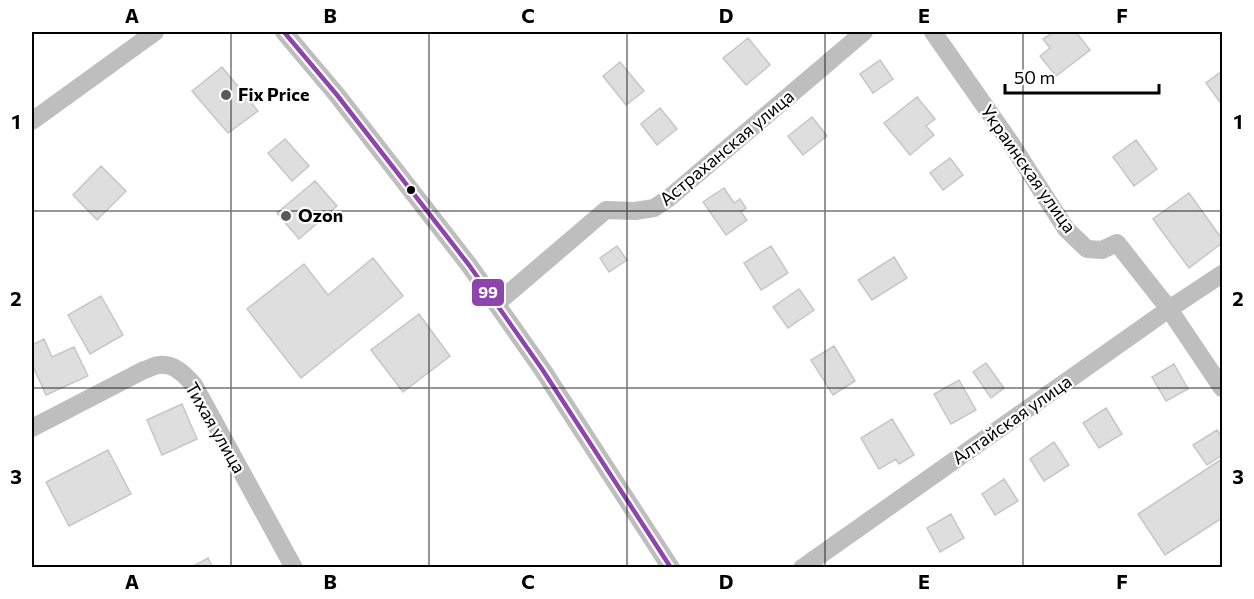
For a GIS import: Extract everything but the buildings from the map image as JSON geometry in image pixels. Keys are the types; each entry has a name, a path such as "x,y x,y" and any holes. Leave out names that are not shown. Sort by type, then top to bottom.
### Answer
{"street":[{"path":"32,122 155,32"},
{"path":"284,32 337,94 470,264 542,369 671,567"},
{"name":"Астраханская улица","path":"496,304 606,210 635,211 654,208 669,198 864,32"},
{"name":"Украинская улица","path":"933,32 1012,145 1066,229 1086,249 1102,249 1117,243 1169,309 1222,388"},
{"name":"Алтайская улица","path":"802,567 1222,274"},
{"name":"Тихая улица","path":"32,428 144,370 159,365 171,367 183,374 194,385 294,567"}],"transit line":[{"name":"99","path":"284,32 337,95 469,265 542,369 671,568"}],"place":[{"name":"Fix Price","path":"226,95"},
{"name":"Ozon","path":"286,216"}]}
